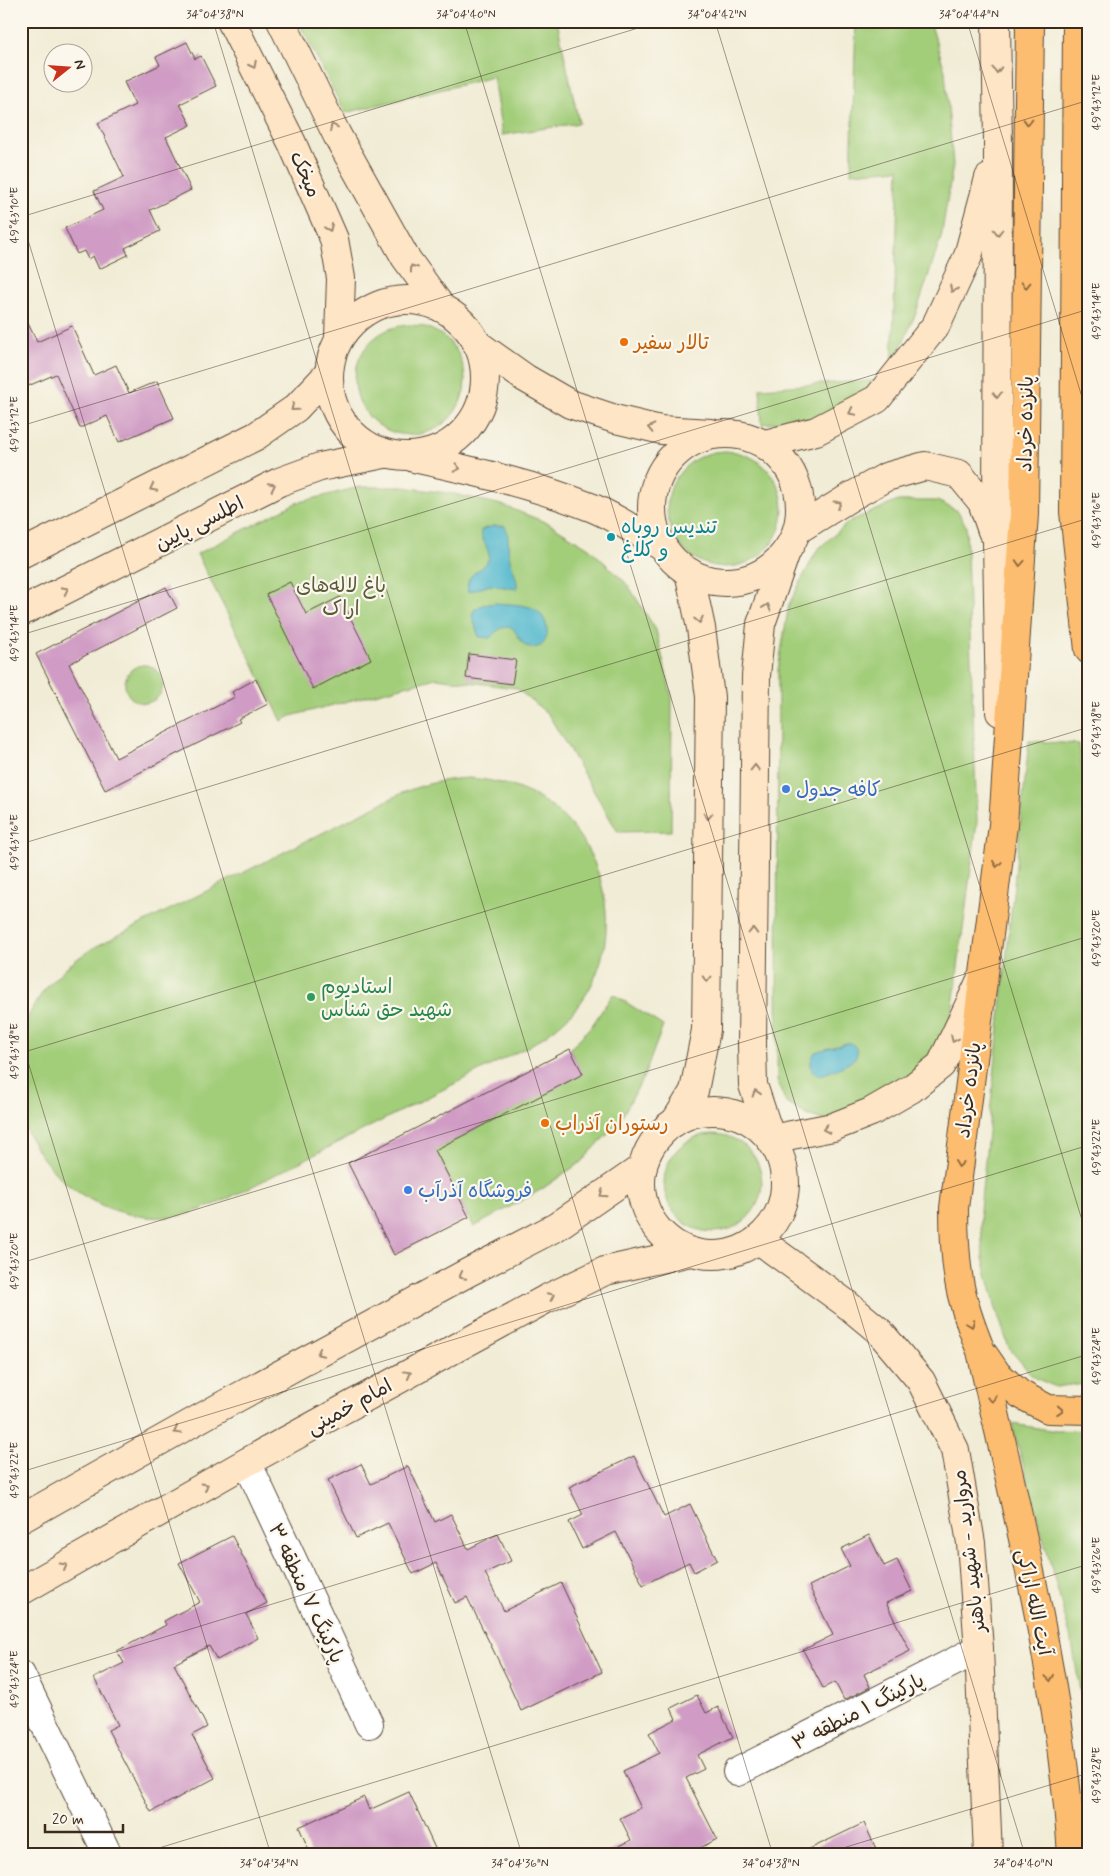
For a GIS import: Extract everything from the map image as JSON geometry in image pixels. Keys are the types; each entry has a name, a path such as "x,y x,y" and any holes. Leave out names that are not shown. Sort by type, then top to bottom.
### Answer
{"main road":[{"name":"پانزده خرداد","path":"981,1351 968,1318 959,1283 954,1249 954,1208 1003,825 1024,514 1030,21"},
{"path":"1077,21 1074,512 1089,650"},
{"path":"981,1351 998,1374 1020,1394 1048,1409 1089,1410"},
{"name":"آیت الله اراکی","path":"981,1351 1045,1644 1069,1814 1072,1855"}],"street":[{"name":"میخک","path":"231,21 292,143 334,239 341,278 339,338"},
{"path":"281,21 338,135 405,258 442,308"},
{"name":"پانزده خرداد","path":"996,21 998,143 996,542 1003,825"},
{"path":"765,444 816,431 877,399 936,326 968,256 998,143"},
{"path":"397,455 435,452 457,439 474,419 483,395 484,369 477,344 463,323 442,308 419,300 396,300 374,306 354,319 339,338 332,355 328,374 331,400 342,424 361,442 397,455 483,473 594,509 662,547 679,566 700,578 724,583 748,580 769,569 792,541 852,496 886,477 925,466 960,474 982,502 996,542"},
{"path":"477,344 525,378 570,404 615,420 661,430 742,435 765,444 784,461 796,482 800,506 792,541 761,624 756,676 753,1085 771,1139 780,1155 785,1173 785,1192 781,1210 772,1226 759,1240 743,1250 726,1255 708,1256 690,1252 671,1242 656,1227 646,1208 641,1188 643,1166 649,1150 659,1135 675,1122 695,1113 716,1111 730,1113 755,1125 771,1139"},
{"path":"21,554 256,436 296,408 328,374"},
{"path":"662,547 653,524 651,499 658,475 673,455 693,440 717,433"},
{"name":"اطلسی پایین","path":"21,612 279,482 320,467 397,455"},
{"path":"675,1122 694,1091 706,1030 710,697 701,628 690,572"},
{"path":"771,1139 833,1127 872,1112 912,1089 941,1065 982,979"},
{"path":"21,1519 220,1407 556,1227 643,1166"},
{"name":"مروارید - شهید باهنر","path":"759,1240 844,1302 879,1331 922,1381 955,1450 971,1543 979,1649 988,1855"},
{"name":"امام خمینی","path":"21,1590 247,1462 546,1299 605,1271 690,1252"},
{"name":"پارکینگ ۷ منطقه ۳","path":"247,1462 369,1724"},
{"name":"پارکینگ ۱ منطقه ۳","path":"737,1772 979,1649"},
{"path":"21,1675 108,1855"}],"green space":[{"path":"298,21 557,21 579,123 502,135 493,77 345,113"},
{"path":"856,21 930,21 945,71 953,165 941,238 916,313 892,367 899,169 851,173"},
{"path":"410,325 431,329 449,341 461,359 465,380 461,401 449,419 431,431 410,435 389,431 371,419 359,401 355,380 359,359 371,341 389,329"},
{"path":"880,380 840,417 762,424 760,388"},
{"path":"725,451 747,455 766,468 779,487 783,509 779,531 766,550 747,563 725,567 703,563 684,550 671,531 667,509 671,487 684,468 703,455"},
{"name":"باغ لاله‌های اراک","path":"359,487 403,487 454,494 502,505 550,524 589,548 628,585 656,630 672,698 671,831 618,832 548,714 516,688 436,678 291,716 282,721 197,554 296,503"},
{"path":"898,501 937,501 958,511 966,526 977,822 949,1036 931,1069 837,1124 807,1115 786,1103 777,1081 778,670 789,604 817,550 850,521"},
{"path":"144,665 158,670 163,684 158,698 144,703 130,698 125,684 130,670"},
{"path":"1029,741 1079,744 1089,826 1089,1380 1084,1383 1056,1387 1033,1377 1009,1348 996,1309 983,1258 980,1209"},
{"name":"استادیوم شهید حق شناس","path":"469,778 503,784 535,796 559,813 579,835 593,861 603,889 606,918 604,947 596,976 581,1002 564,1021 529,1046 221,1202 194,1212 178,1216 158,1217 120,1212 85,1196 54,1172 32,1141 22,1118 20,1103 20,1046 21,1035 31,1010 45,989 62,971 93,948 402,793 435,782"},
{"path":"613,994 663,1026 644,1076 619,1122 581,1162 542,1189 474,1227 435,1150 582,1074 570,1049 593,1024"},
{"path":"713,1134 732,1138 748,1148 758,1164 762,1183 758,1202 748,1218 732,1228 713,1232 694,1228 678,1218 668,1202 664,1183 668,1164 678,1148 694,1138"},
{"path":"1012,1424 1057,1431 1089,1430 1089,1744 1072,1643"}],"water":[{"path":"493,526 505,526 507,530 509,554 517,589 490,585 468,592 467,585 471,576 485,564 489,556 481,530"},
{"path":"495,603 526,606 538,612 544,618 547,626 547,634 541,645 535,648 526,646 514,630 508,627 500,629 490,638 479,637 472,616 474,610 482,605"},
{"path":"851,1043 856,1049 857,1054 854,1059 842,1067 822,1075 814,1073 811,1063 815,1052"}],"building":[{"path":"187,42 195,59 201,56 216,86 180,104 191,125 166,137 191,190 150,210 160,231 125,248 128,255 99,269 93,256 88,259 84,251 77,254 65,228 103,210 94,191 124,177 98,123 135,105 124,82 160,65 156,57"},
{"path":"21,309 37,342 72,326 94,375 116,365 129,393 157,381 174,418 119,442 107,416 80,428 56,374 21,389"},
{"path":"290,582 306,614 340,597 371,659 313,689 266,594"},
{"path":"166,587 177,608 69,664 116,758 235,697 232,692 256,679 268,704 238,719 240,722 105,790 36,654"},
{"path":"469,654 516,660 512,684 466,678"},
{"name":"فروشگاه آذرآب","path":"570,1049 583,1074 435,1150 469,1217 394,1255 348,1163"},
{"path":"634,1456 664,1517 690,1504 717,1560 694,1572 689,1562 643,1585 616,1532 582,1549 569,1522 583,1515 569,1487"},
{"path":"361,1464 371,1484 408,1466 435,1522 451,1514 468,1549 498,1534 511,1561 485,1573 504,1611 561,1583 602,1672 521,1711 510,1684 467,1597 455,1603 436,1563 413,1574 388,1523 356,1538 328,1480"},
{"path":"869,1535 884,1566 897,1560 912,1591 886,1603 910,1651 864,1674 870,1687 844,1700 835,1682 823,1688 803,1650 833,1635 809,1586 850,1566 841,1549"},
{"path":"232,1536 267,1603 246,1614 258,1638 217,1660 209,1646 174,1664 207,1727 192,1735 215,1778 151,1812 108,1730 118,1725 94,1678 124,1663 117,1651 166,1625 164,1621 200,1602 179,1563"},
{"path":"697,1695 706,1713 718,1707 733,1737 697,1755 704,1769 686,1778 717,1839 687,1855 603,1855 631,1840 620,1818 641,1808 623,1771 659,1753 649,1733 676,1719 671,1708"},
{"path":"409,1792 438,1855 311,1855 299,1827 364,1797 369,1810"},
{"path":"864,1823 879,1855 797,1855"}],"place":[{"name":"تالار سفیر","path":"624,342"},
{"name":"تندیس روباه و کلاغ","path":"611,537"},
{"name":"کافه جدول","path":"786,789"},
{"name":"استادیوم شهید حق شناس","path":"311,997"},
{"name":"رستوران آذراب","path":"545,1123"},
{"name":"فروشگاه آذرآب","path":"408,1190"}]}
